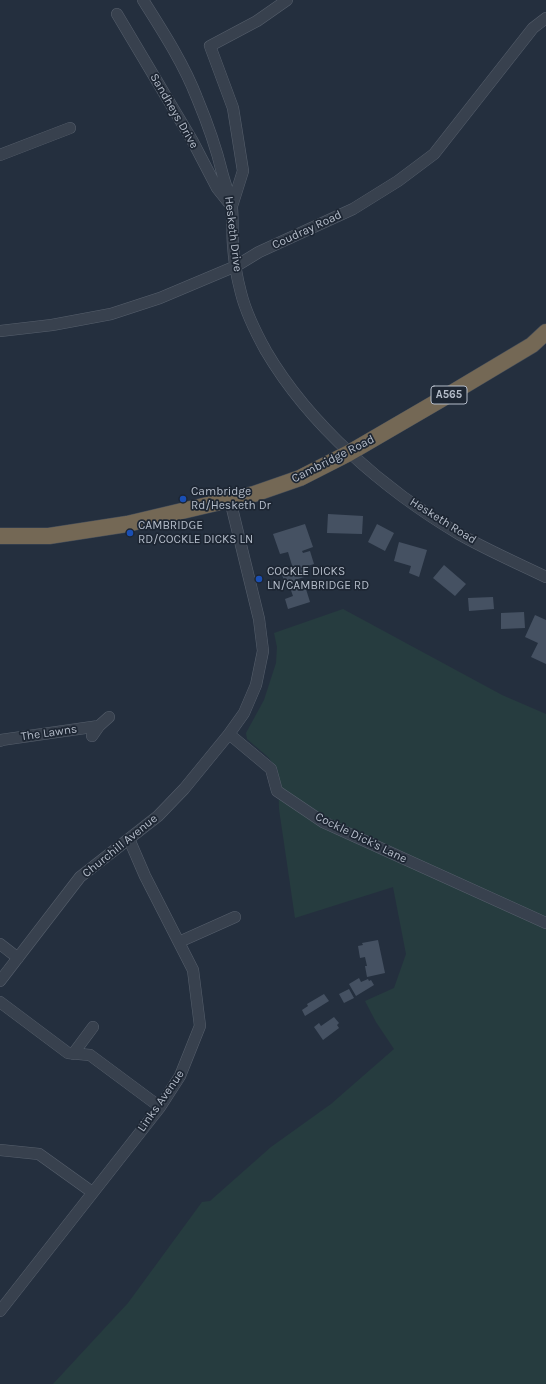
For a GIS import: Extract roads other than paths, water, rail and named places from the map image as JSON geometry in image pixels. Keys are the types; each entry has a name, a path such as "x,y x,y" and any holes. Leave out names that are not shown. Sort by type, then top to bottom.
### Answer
{"highway":[{"name":"Cambridge Road","path":"0,536 48,536 127,524 254,494 300,478 398,425 532,345 546,332"}],"street":[{"path":"232,207 243,171 233,108 210,46 257,21 287,0"},
{"name":"Hesketh Drive","path":"145,3 170,42 197,96 218,157 232,207 233,248 241,293 247,312 260,340 293,392 317,420 349,452"},
{"name":"Sandheys Drive","path":"117,14 192,140 217,188 232,207"},
{"name":"Coudray Road","path":"0,331 52,325 111,314 160,298 236,266 259,252 353,209 398,181 434,154 533,28 546,18"},
{"path":"0,155 70,128"},
{"name":"Hesketh Road","path":"349,452 428,515 461,535 546,577"},
{"path":"229,734 244,713 256,685 263,651 259,619 230,500"},
{"path":"92,736 109,717"},
{"name":"The Lawns","path":"0,741 100,726"},
{"name":"Churchill Avenue","path":"0,981 80,877 158,816 179,794 229,734"},
{"name":"Cockle Dick's Lane","path":"229,734 271,769 277,792 323,822 546,923"},
{"name":"Links Avenue","path":"0,1310 160,1107 180,1076 200,1026 193,970 145,876 129,839"},
{"path":"179,942 235,918"},
{"path":"0,944 18,958"},
{"path":"0,1002 68,1053 90,1056 160,1107"},
{"path":"73,1054 93,1027"},
{"path":"0,1150 38,1154 92,1192"}],"place":[{"name":"Cambridge Rd/Hesketh Dr","path":"183,499"},
{"name":"CAMBRIDGE RD/COCKLE DICKS LN","path":"130,533"},
{"name":"COCKLE DICKS LN/CAMBRIDGE RD","path":"259,579"}]}
